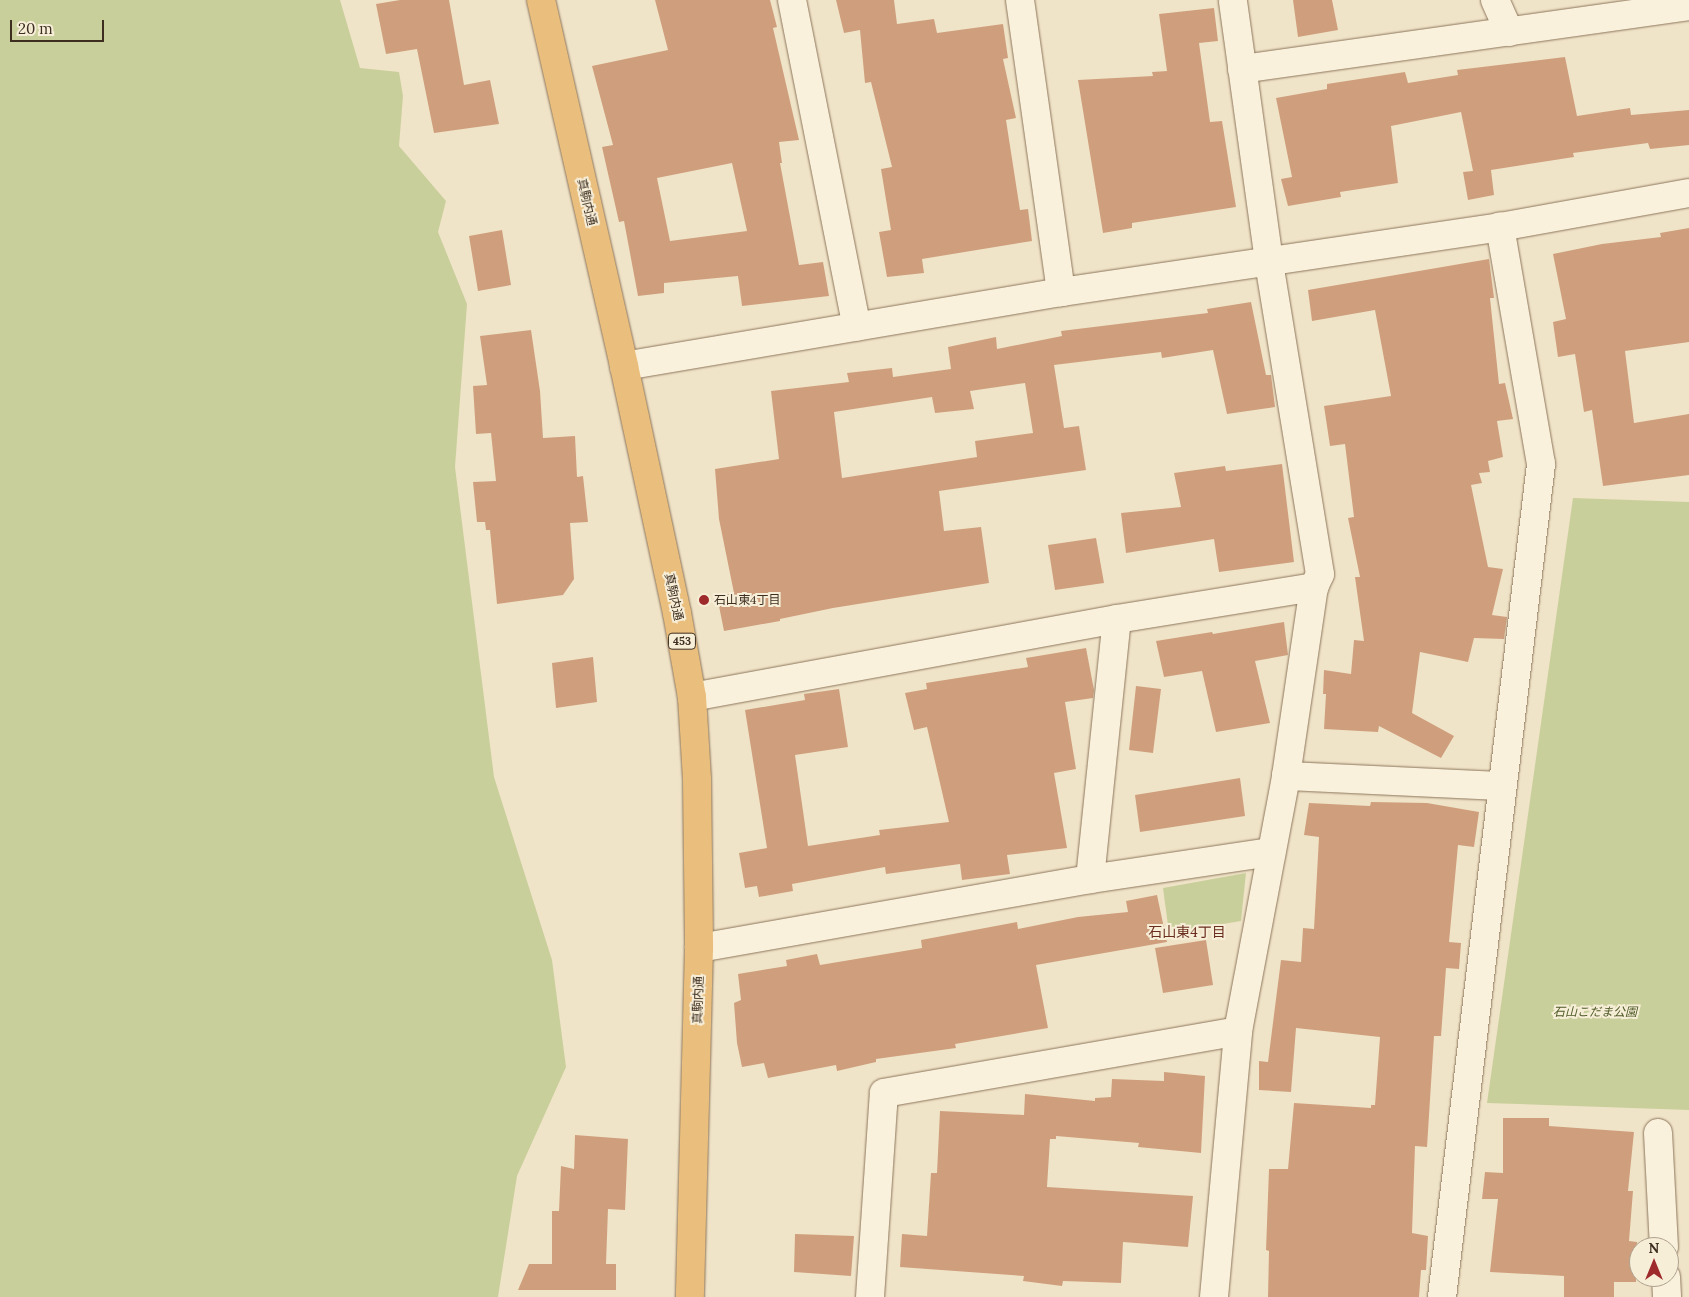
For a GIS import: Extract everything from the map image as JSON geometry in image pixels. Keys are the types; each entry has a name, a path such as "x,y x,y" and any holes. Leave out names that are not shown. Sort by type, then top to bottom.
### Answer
{"highway":[{"name":"真駒内通","path":"541,0 624,366 677,614 692,697 697,779 699,948 690,1297"}],"street":[{"path":"792,0 857,327"},
{"path":"1020,0 1061,292"},
{"path":"1214,1297 1238,1031 1286,776 1314,587 1320,574 1269,261 1233,0"},
{"path":"1495,0 1509,32"},
{"path":"1242,69 1689,6"},
{"path":"624,366 1061,292 1500,227 1689,193"},
{"path":"1442,1297 1541,464 1500,227"},
{"path":"692,697 1117,619 1314,587"},
{"path":"1090,879 1117,619"},
{"path":"1286,776 1502,786"},
{"path":"699,948 1090,879 1271,852"},
{"path":"870,1297 884,1093 1238,1031"},
{"path":"1658,1133 1663,1237"}],"green space":[{"path":"0,0 340,0 360,68 399,72 403,96 399,146 446,201 438,232 467,304 455,467 494,777 552,960 566,1067 517,1176 498,1297 0,1297"},
{"name":"石山こだま公園","path":"1573,498 1689,502 1689,1110 1487,1103"},
{"path":"1246,873 1241,921 1169,933 1163,888"}],"building":[{"path":"400,0 449,0 464,85 490,80 499,124 434,133 417,49 386,54 376,4"},
{"path":"655,0 770,0 777,27 773,28 799,140 779,142 782,163 780,163 799,265 823,262 829,296 742,306 738,276 664,283 664,293 638,296 624,221 619,222 602,147 613,145 592,66 668,50","holes":["732,163 747,231 670,241 657,178"]},
{"path":"836,0 894,0 897,24 934,19 937,33 1003,24 1008,58 1003,59 1016,118 1006,120 1020,210 1028,209 1032,241 922,259 924,273 887,277 879,232 891,230 881,169 892,167 871,82 865,83 860,30 844,33"},
{"path":"1293,0 1332,0 1338,30 1298,37"},
{"path":"1214,8 1218,41 1199,43 1210,122 1222,121 1236,207 1132,223 1132,228 1103,233 1078,80 1153,76 1152,72 1167,71 1159,14"},
{"path":"1565,57 1577,116 1630,108 1631,115 1689,110 1689,145 1650,149 1648,143 1573,153 1574,157 1491,170 1494,195 1468,200 1463,172 1473,171 1461,112 1391,126 1398,183 1340,192 1341,197 1288,206 1281,179 1292,177 1276,98 1327,89 1327,84 1405,72 1408,83 1458,75 1457,70"},
{"path":"1689,228 1689,342 1625,351 1634,423 1689,414 1689,475 1603,486 1592,410 1584,412 1575,354 1558,357 1553,322 1566,319 1553,254 1602,244 1661,237 1660,233"},
{"path":"502,230 511,285 478,291 469,236"},
{"path":"1489,259 1494,298 1490,298 1499,384 1505,383 1513,419 1497,421 1503,457 1488,461 1490,472 1479,473 1482,483 1471,485 1488,567 1503,569 1492,615 1507,617 1504,639 1474,638 1468,662 1420,652 1412,713 1454,736 1441,758 1379,726 1378,732 1324,729 1326,694 1323,694 1324,670 1351,674 1354,640 1364,641 1355,577 1360,577 1348,518 1354,517 1345,444 1330,446 1324,406 1391,396 1375,310 1312,321 1308,290"},
{"path":"1251,302 1266,375 1271,375 1275,407 1227,414 1213,350 1162,358 1161,352 1054,365 1064,428 1079,426 1086,470 939,491 944,531 981,527 989,583 833,608 780,619 780,621 724,631 717,596 734,593 719,519 715,469 779,459 771,391 849,382 847,373 892,368 893,377 951,369 948,347 996,337 997,349 1062,336 1061,331 1208,313 1207,309","holes":["1025,383 1033,433 975,441 977,457 842,478 834,412 932,397 935,413 974,409 970,391"]},
{"path":"531,330 540,391 543,438 575,436 577,477 583,476 588,522 570,523 574,579 563,595 497,604 490,530 486,530 485,522 477,522 473,482 496,481 491,433 476,434 473,386 487,385 480,336"},
{"path":"1282,464 1294,562 1219,572 1214,539 1126,553 1121,513 1181,507 1174,473 1225,466 1226,471"},
{"path":"1096,538 1104,583 1055,590 1048,545"},
{"path":"1284,622 1288,655 1255,661 1270,723 1216,732 1202,671 1164,677 1156,641"},
{"path":"1086,648 1094,690 1093,698 1065,702 1076,769 1054,773 1067,848 1007,855 1010,874 962,880 960,864 886,874 885,867 792,884 793,891 759,897 757,886 745,888 739,853 767,848 745,710 805,700 804,694 839,689 848,747 795,755 808,846 880,835 879,830 949,822 927,727 914,730 905,693 927,689 926,683 1028,667 1026,658"},
{"path":"593,657 597,702 556,708 552,663"},
{"path":"1136,686 1161,689 1153,753 1129,750"},
{"path":"1240,778 1245,816 1140,832 1135,795"},
{"path":"1371,802 1427,803 1479,812 1474,847 1458,845 1449,942 1461,943 1459,969 1446,968 1441,1036 1434,1036 1427,1147 1415,1146 1412,1233 1428,1236 1426,1270 1421,1270 1419,1297 1268,1297 1269,1251 1266,1250 1269,1169 1288,1169 1294,1103 1371,1108 1371,1105 1375,1105 1380,1037 1296,1028 1291,1092 1259,1090 1259,1061 1268,1062 1281,960 1301,962 1303,928 1314,929 1319,837 1304,835 1309,803 1370,806"},
{"path":"1157,895 1167,942 1036,965 1048,1028 955,1044 956,1048 876,1059 876,1062 837,1071 836,1065 768,1078 764,1063 742,1067 737,1043 734,1003 741,1000 738,974 787,966 786,960 817,954 820,965 922,948 921,940 1017,922 1018,929 1078,917 1128,912 1126,901"},
{"path":"1206,940 1213,985 1163,993 1155,948"},
{"path":"1164,1072 1205,1076 1201,1153 1138,1147 1139,1143 1056,1136 1056,1139 1050,1139 1047,1187 1193,1196 1188,1247 1123,1242 1121,1283 1063,1281 1062,1286 1023,1281 1024,1276 900,1267 902,1234 927,1236 931,1173 937,1173 940,1111 1024,1115 1025,1094 1095,1101 1095,1098 1111,1097 1112,1079 1164,1081"},
{"path":"1503,1118 1549,1118 1549,1126 1634,1132 1628,1191 1633,1191 1629,1237 1629,1282 1614,1282 1614,1297 1564,1297 1564,1276 1490,1272 1498,1199 1482,1199 1485,1172 1503,1173"},
{"path":"575,1135 628,1139 625,1210 608,1209 606,1264 616,1264 616,1290 518,1290 529,1264 552,1264 552,1211 559,1211 561,1166 574,1169"},
{"path":"795,1234 854,1236 851,1276 794,1272"}],"place":[{"name":"石山東4丁目","path":"704,600"}],"district":[{"name":"石山東4丁目","path":"1187,932"}]}
